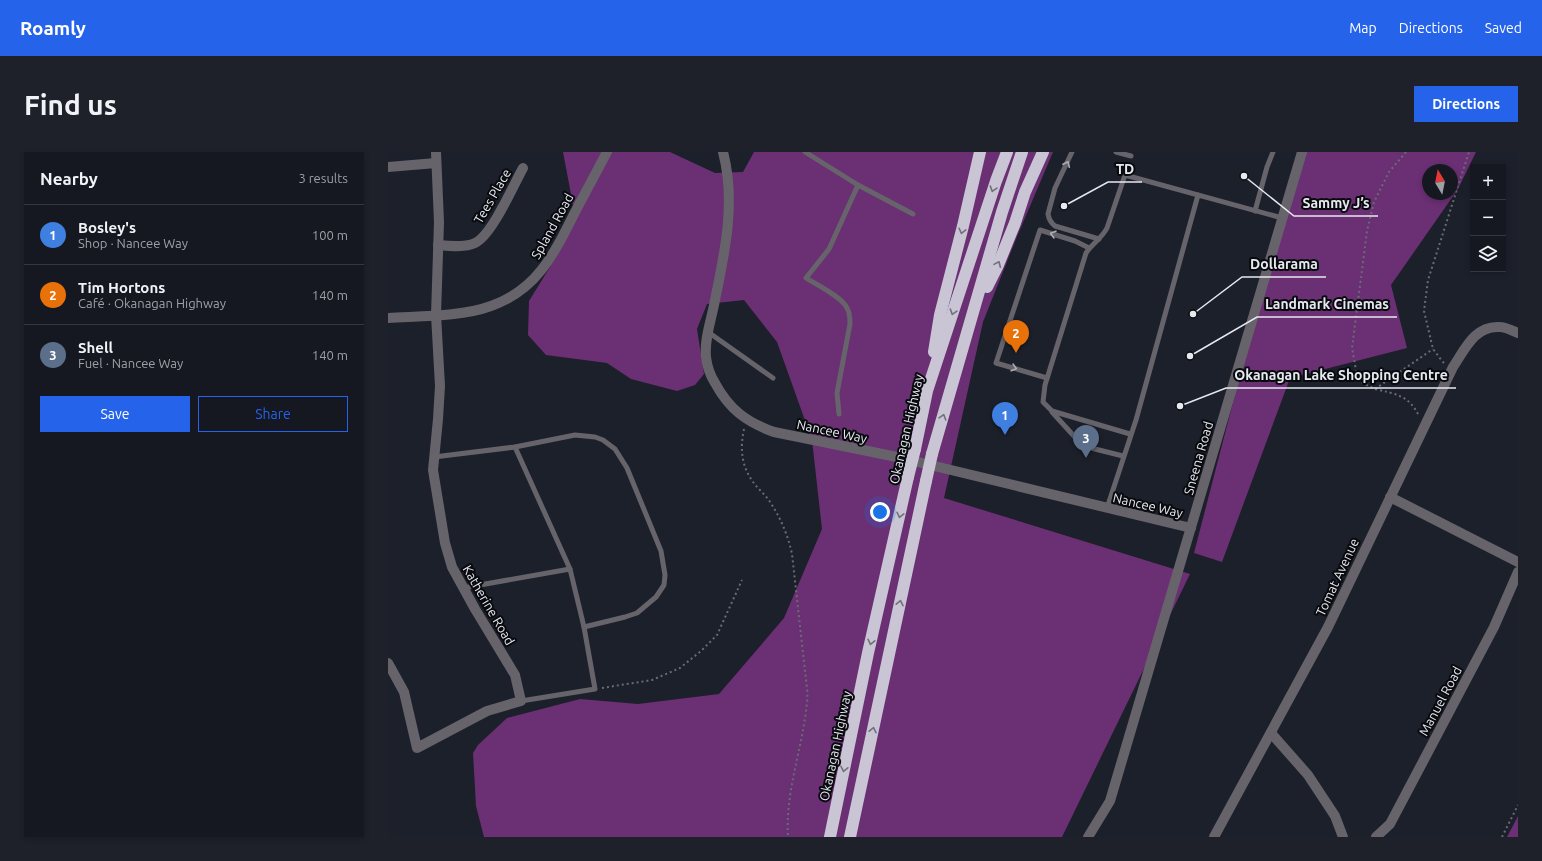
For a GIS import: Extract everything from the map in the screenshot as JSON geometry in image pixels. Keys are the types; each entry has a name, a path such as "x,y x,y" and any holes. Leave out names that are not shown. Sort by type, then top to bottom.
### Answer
{"highway":[{"path":"928,390 940,315 980,152"},
{"name":"Okanagan Highway","path":"830,837 868,653 928,390 996,181 1007,152"},
{"path":"850,837 932,454 975,311 1002,212 1022,152"},
{"path":"975,311 998,265 1015,223 1025,192 1043,152"}],"street":[{"name":"Katherine Road","path":"436,152 439,222 436,315 440,404 433,457 433,470 445,543 452,567 515,675 521,701"},
{"name":"Spland Road","path":"388,318 456,313 490,306 506,300 520,291 538,275 552,256 607,152"},
{"name":"Nancee Way","path":"724,152 729,204 727,228 724,256 708,332 706,357 713,380 721,394 732,408 758,426 774,432 897,457 1106,509 1191,528"},
{"name":"Sneena Road","path":"1088,837 1110,801 1302,152"},
{"path":"388,167 436,163"},
{"name":"Tees Place","path":"438,245 467,245 474,244 481,239 498,216 523,168"},
{"name":"Tomat Avenue","path":"1214,837 1328,627 1453,367 1469,341 1483,329 1501,326 1518,334"},
{"path":"1390,497 1518,562"},
{"name":"Manuel Road","path":"1376,837 1390,824 1494,626 1518,572"},
{"path":"388,663 404,692 417,748 487,712 521,701"},
{"path":"1271,733 1308,775 1335,816 1343,837"}],"lane":[{"path":"805,152 858,185 913,214"},
{"path":"1072,152 1055,188 1048,214 1051,224 1062,229 1099,239"},
{"path":"1116,152 1131,156"},
{"path":"1255,211 1267,167 1273,152"},
{"path":"1123,456 1083,446 1042,402 1047,378 1086,253 1089,248 1105,233 1125,175 1282,218"},
{"path":"839,414 837,393 850,324 850,316 843,302 806,278 829,249 858,185"},
{"path":"1106,509 1130,434 1136,420 1198,195"},
{"path":"1047,378 996,363 1040,230 1063,237 1089,248"},
{"path":"708,332 773,378"},
{"path":"1052,411 1130,434"},
{"path":"433,457 515,447 574,435 595,437 603,440 615,449 627,468 661,551 665,580 664,585 656,597 637,613 584,627"},
{"path":"515,447 570,568 584,627 595,690 521,701"},
{"path":"463,588 570,568"}],"path":[{"path":"1406,152 1389,172 1374,202 1367,231 1352,348 1358,381 1404,397 1417,411 1425,428"},
{"path":"1453,367 1442,361 1433,349 1424,311 1428,280 1469,152"},
{"path":"1375,388 1433,349"},
{"path":"746,419 741,448 742,458 746,470 753,482 773,506 787,533 792,554 806,680 807,700 788,804 788,837"},
{"path":"595,690 652,680 680,668 701,652 717,635 742,580"},
{"path":"1502,837 1518,805"}],"shaded area":[{"path":"563,152 670,152 715,173 743,172 754,152 1053,152 983,322 944,498 1190,574 1062,837 484,837 476,806 473,753 478,745 507,718 580,699 638,704 719,694 784,618 822,529 812,440 777,342 744,300 707,304 697,329 704,374 695,385 677,391 631,379 607,363 546,355 528,335 529,301 563,246 573,205"},
{"path":"1298,152 1476,152 1458,189 1458,164 1422,164 1422,200 1450,200 1391,285 1407,348 1290,378 1222,562 1194,553"},
{"path":"1518,816 1518,837 1507,837"}],"place":[{"name":"Sammy J’s","path":"1244,176"},
{"name":"TD","path":"1064,206"},
{"name":"Dollarama","path":"1193,314"},
{"name":"Tim Hortons","path":"1016,353"},
{"name":"Landmark Cinemas","path":"1190,356"},
{"name":"Okanagan Lake Shopping Centre","path":"1180,406"},
{"name":"Bosley's","path":"1005,435"},
{"name":"Shell","path":"1086,458"}]}
